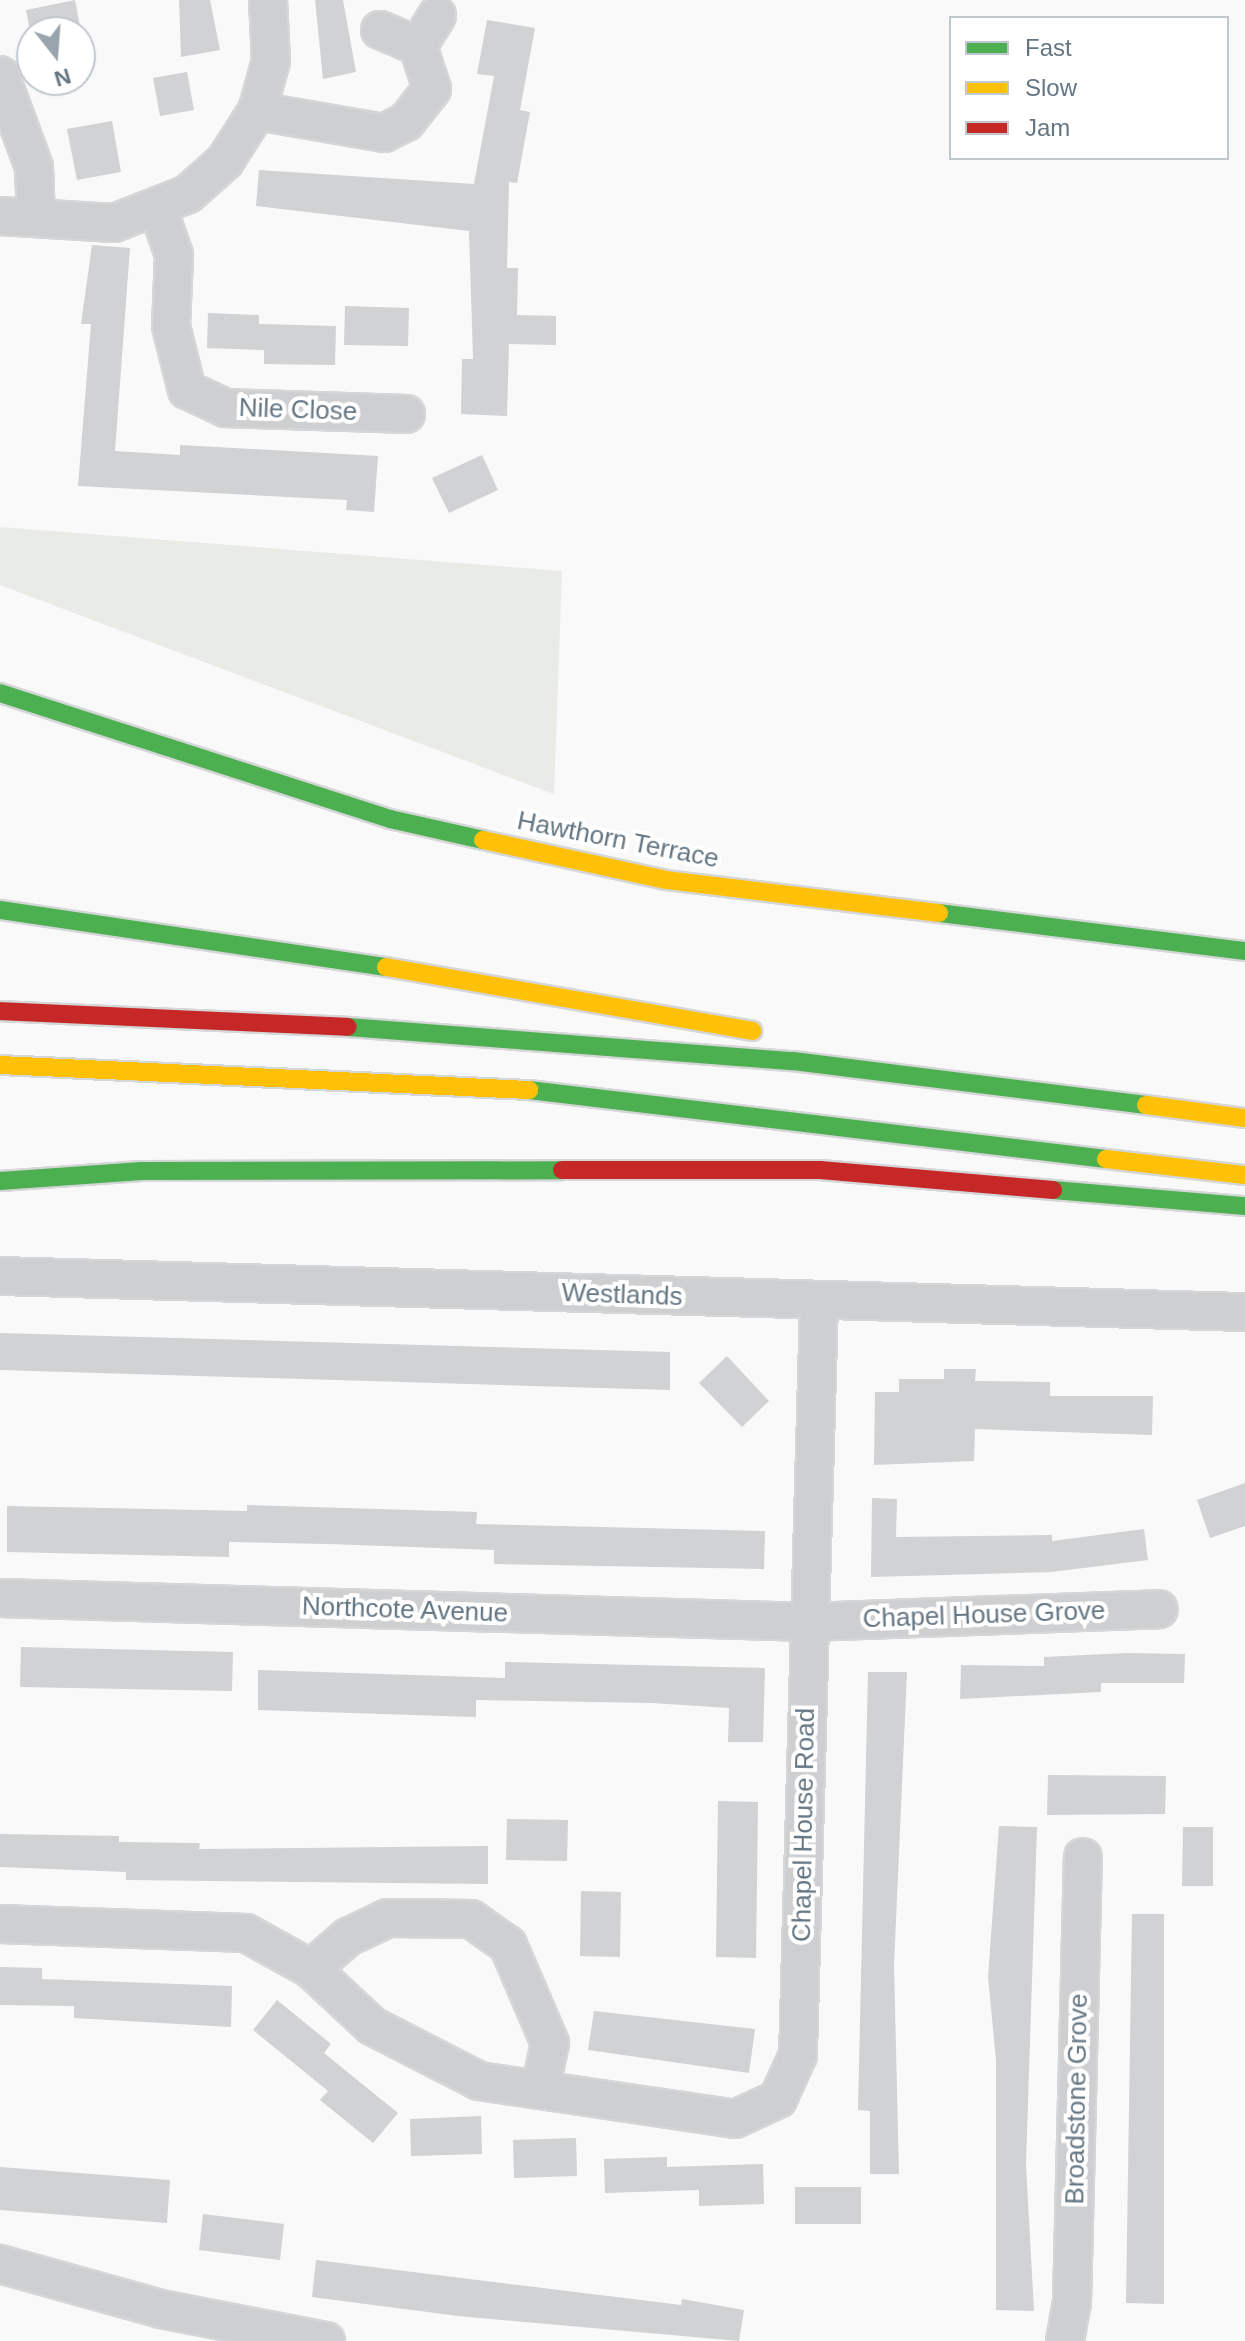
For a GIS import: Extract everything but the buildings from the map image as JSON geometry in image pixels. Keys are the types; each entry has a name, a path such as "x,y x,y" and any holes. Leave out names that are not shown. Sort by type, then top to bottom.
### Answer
{"main road":[{"name":"Hawthorn Terrace","path":"0,693 390,819 666,880 1245,951"},
{"path":"0,910 257,944 776,1035"},
{"path":"0,1011 513,1035 1170,1105"},
{"path":"808,1041 1245,1118"},
{"path":"0,1065 509,1088 1245,1175"},
{"path":"0,1181 142,1171 820,1170 1245,1206"}],"street":[{"path":"0,216 114,223 158,209 188,194 225,161 257,111 271,61 268,0"},
{"path":"257,111 384,133 406,122 432,89 428,31 380,30"},
{"path":"0,75 34,167 36,218"},
{"name":"Nile Close","path":"158,209 174,255 171,326 187,390 226,408 406,414"},
{"name":"Westlands","path":"0,1276 1245,1312"},
{"name":"Chapel House Road","path":"0,1924 246,1933 311,1969 372,2026 429,2061 479,2081 735,2119 778,2099 798,2055 819,1301"},
{"name":"Northcote Avenue","path":"0,1598 809,1622"},
{"name":"Chapel House Grove","path":"809,1622 1159,1609"},
{"name":"Broadstone Grove","path":"1065,2341 1072,2303 1083,1857"},
{"path":"311,1969 348,1937 388,1918 471,1919 508,1945 550,2043 540,2090"},
{"path":"0,2264 161,2309 326,2341"}],"shaded area":[{"path":"0,527 562,571 554,794 0,585"}],"traffic: fast":[{"path":"0,693 390,819 483,840"},
{"path":"0,910 386,967"},
{"path":"939,913 1245,951"},
{"path":"348,1027 793,1061 1146,1105"},
{"path":"529,1090 1106,1159"},
{"path":"0,1181 142,1171 562,1170"},
{"path":"1053,1190 1245,1206"}],"traffic: slow":[{"path":"483,840 666,880 939,913"},
{"path":"386,967 752,1031"},
{"path":"0,1065 529,1090"},
{"path":"1146,1105 1245,1118"},
{"path":"1106,1159 1245,1175"}],"traffic: jam":[{"path":"0,1011 348,1027"},
{"path":"562,1170 820,1170 1053,1190"}]}
